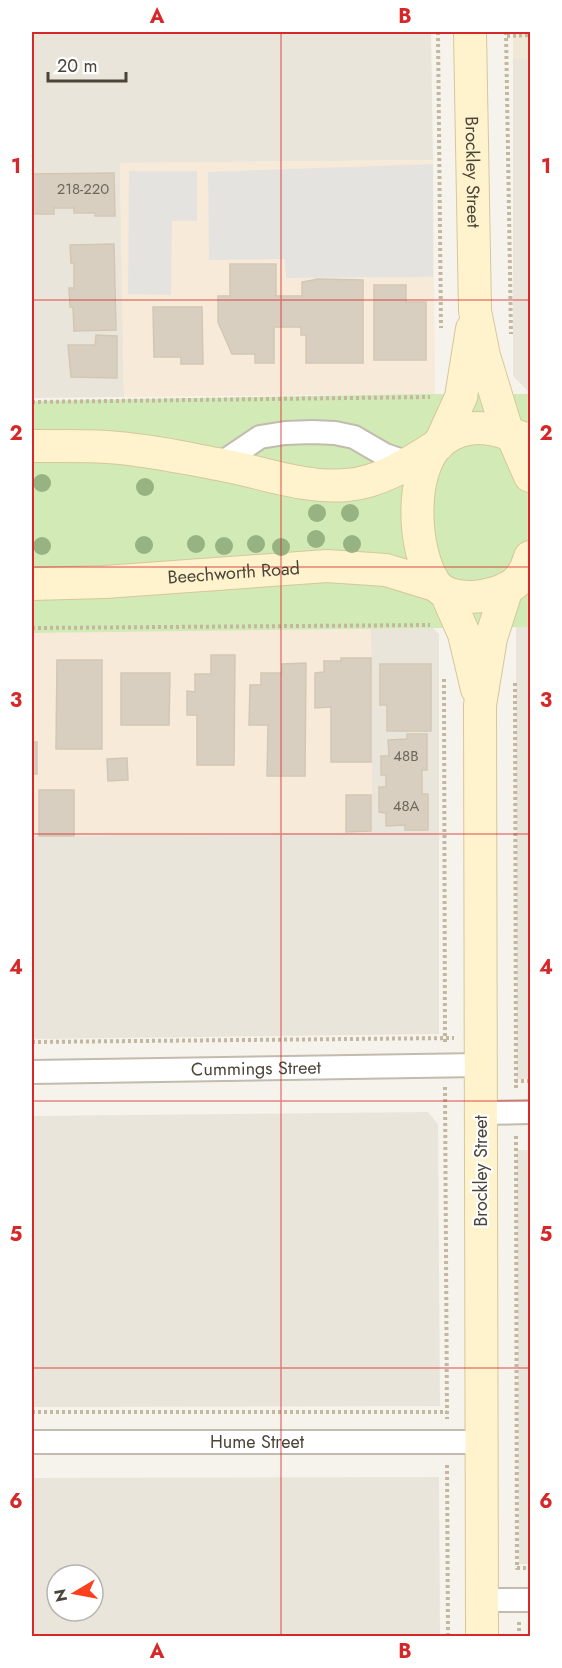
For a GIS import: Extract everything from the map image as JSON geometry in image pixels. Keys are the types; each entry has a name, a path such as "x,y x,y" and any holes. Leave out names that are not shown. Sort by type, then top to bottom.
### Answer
{"main road":[{"name":"Brockley Street","path":"470,32 475,311 461,398 423,475 418,505 422,548 427,568 460,624 480,705"},
{"name":"Brockley Street","path":"475,311 484,356 531,476"},
{"path":"32,446 136,450 220,464 294,481 334,485 371,480 408,463 454,433 481,428 517,436"},
{"name":"Beechworth Road","path":"32,584 105,582 327,566 386,570 465,597 479,597 494,594 522,575"},
{"name":"Brockley Street","path":"482,1636 480,705 493,630 522,575"}],"street":[{"path":"220,464 260,437 312,432 354,437 385,455 408,463"},
{"name":"Cummings Street","path":"32,1072 445,1065 480,1051"},
{"path":"481,1113 531,1112"},
{"name":"Hume Street","path":"32,1442 483,1442"},
{"path":"482,1600 531,1600"}],"path":[{"path":"511,339 506,34 531,35"},
{"path":"32,402 440,397"},
{"path":"32,628 460,624"},
{"path":"444,672 448,1636"},
{"path":"32,1042 445,1038 480,1051"},
{"path":"515,1082 531,1081"},
{"path":"32,1412 447,1412"}],"shaded area":[{"path":"32,32 431,32 433,160 120,163 124,397 32,398"},
{"path":"513,32 530,32 530,59 513,59"},
{"path":"513,59 530,59 530,393 513,376"},
{"path":"433,160 435,394 124,397 120,163"},
{"path":"433,164 433,277 286,278 285,259 209,260 208,172"},
{"path":"129,171 197,171 197,221 172,221 171,295 128,294"},
{"path":"516,627 530,627 530,1079 517,1079"},
{"path":"433,628 439,634 439,1034 32,1039 32,836 372,832 371,629"},
{"path":"371,629 372,832 32,836 32,633"},
{"path":"428,1112 438,1124 440,1406 32,1407 32,1116"},
{"path":"517,1150 530,1150 530,1564 519,1564"},
{"path":"439,1477 440,1636 32,1636 32,1478"}],"green space":[{"path":"530,394 530,627 32,633 32,401"}],"building":[{"path":"114,173 115,216 74,213 74,208 54,208 54,214 33,214 32,219 32,174"},
{"path":"114,244 116,330 74,331 69,288 74,288 74,263 71,263 70,245"},
{"path":"230,264 276,264 276,296 302,296 302,282 318,279 363,280 363,363 306,363 306,335 301,335 301,327 274,327 274,363 255,363 255,354 232,354 218,322 218,296 230,296"},
{"path":"374,285 406,285 406,302 426,302 426,360 374,360"},
{"path":"153,307 202,307 203,364 181,364 181,357 154,357"},
{"path":"96,335 117,336 117,378 71,377 68,345 95,345"},
{"path":"211,655 235,655 234,765 197,765 197,715 187,715 187,691 195,692 195,674 211,674"},
{"path":"341,658 371,658 371,762 331,762 331,707 315,708 315,673 324,672 324,661 341,661"},
{"path":"57,660 102,660 102,749 56,749"},
{"path":"306,663 305,776 267,776 268,725 249,725 250,685 261,685 261,673 282,673 282,664"},
{"path":"380,664 431,664 431,731 387,731 387,705 380,705"},
{"path":"121,673 170,673 169,725 121,725"},
{"path":"407,734 427,734 427,770 422,770 422,794 428,794 428,830 405,830 405,825 386,826 386,813 379,812 379,787 386,787 386,775 381,775 381,756 389,756 388,740 407,739"},
{"path":"32,742 37,742 37,774 32,774"},
{"path":"127,758 128,780 108,781 107,759"},
{"path":"39,790 74,790 74,836 39,836"},
{"path":"346,795 371,795 371,831 346,832"}]}
